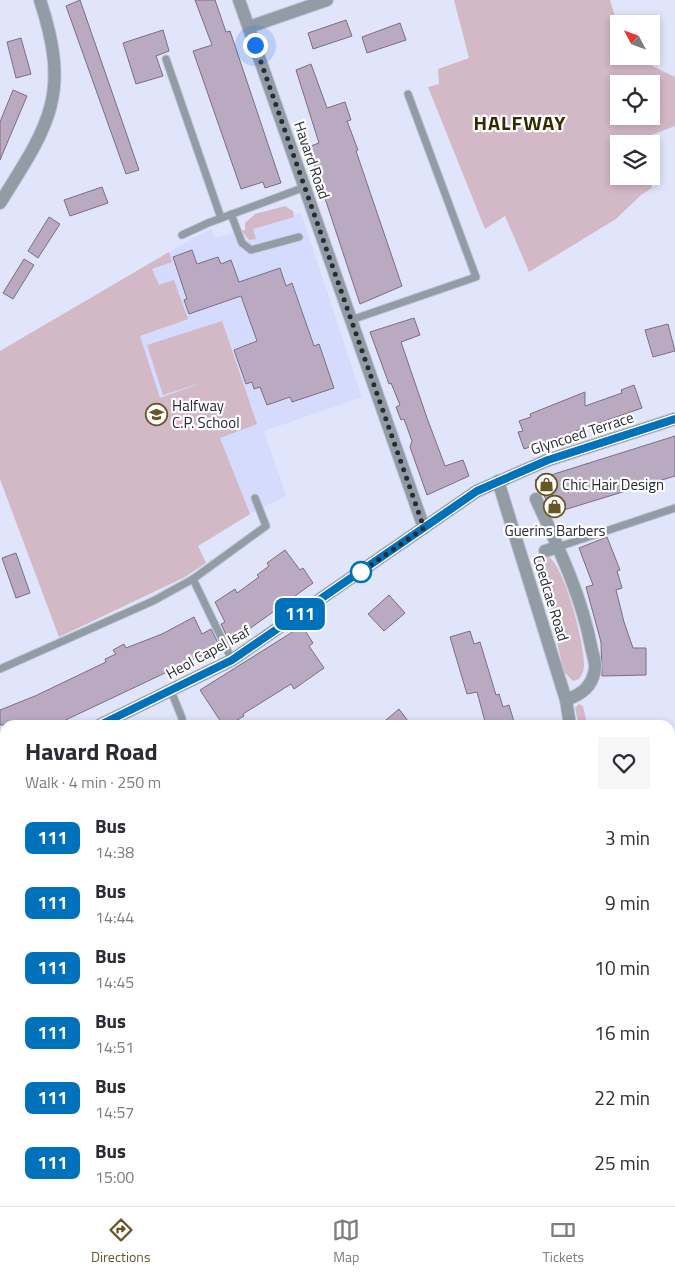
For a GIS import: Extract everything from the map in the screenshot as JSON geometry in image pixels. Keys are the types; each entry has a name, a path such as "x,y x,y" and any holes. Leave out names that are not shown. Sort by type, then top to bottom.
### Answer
{"street":[{"path":"0,203 30,156 47,122 54,97 55,63 50,34 40,0"},
{"name":"Havard Road","path":"239,0 424,528"},
{"path":"249,27 327,0"},
{"name":"Glyncoed Terrace","path":"424,528 477,491 498,481 548,460 675,419"},
{"name":"Coedcae Road","path":"498,481 566,700 569,720"},
{"path":"536,499 569,572 587,625 595,668 590,685 581,695 566,700"},
{"name":"Heol Capel Isaf","path":"112,720 232,660 424,528"},
{"path":"546,551 558,548"}],"lane":[{"path":"166,59 221,218"},
{"path":"351,320 476,277 408,94"},
{"path":"182,235 231,214 304,187"},
{"path":"231,214 242,243 251,250 299,237"},
{"path":"0,670 153,601 192,579 266,526 256,498"},
{"path":"558,548 675,508"},
{"path":"192,579 232,660"},
{"path":"171,691 182,720"}],"shaded area":[{"path":"454,0 610,0 614,15 610,15 610,65 650,65 675,77 675,126 652,135 610,135 610,185 651,185 652,188 641,195 616,219 529,272 505,216 485,229 428,87 439,84 438,69 469,58"},
{"path":"285,206 293,211 294,217 253,229 256,239 249,240 242,231 245,230 245,223 255,214"},
{"name":"Halfway C.P. School","path":"301,213 362,397 264,431 286,496 250,514 198,546 206,563 183,578 59,637 0,479 0,351 195,237 212,229 215,238"},
{"name":"Halfway C.P. School","path":"169,252 172,262 152,269 159,285 174,280 188,319 140,336 160,398 204,382 163,395 147,345 222,321 257,424 220,438 250,514 198,546 206,563 183,578 59,637 0,479 0,351"},
{"path":"546,555 553,561 560,572 572,605 581,640 584,669 579,679 573,681 564,672 537,558"},
{"path":"579,704 583,706 586,720 578,720 575,708"}],"building":[{"path":"80,0 139,170 126,174 66,6"},
{"path":"195,0 215,0 226,32 230,31 281,183 265,188 263,182 241,189 193,51 212,45"},
{"path":"346,20 352,36 313,49 308,33"},
{"path":"400,23 406,40 367,53 362,37"},
{"path":"163,30 169,51 156,56 163,76 136,84 123,43"},
{"path":"21,38 31,74 16,78 7,42"},
{"path":"311,64 327,108 345,102 351,120 347,121 358,150 356,151 402,286 360,304 308,147 319,143 296,70"},
{"path":"13,90 27,96 0,160 0,122"},
{"path":"102,187 108,203 70,216 64,200"},
{"path":"49,217 60,224 38,258 28,251"},
{"path":"192,250 197,264 218,257 221,264 231,260 239,282 280,268 286,286 292,283 314,346 319,344 334,388 292,402 290,397 267,405 260,387 254,389 252,382 246,384 234,350 257,341 241,296 189,314 184,300 187,299 173,257"},
{"path":"24,259 34,265 13,299 3,293"},
{"path":"414,318 420,335 401,342 427,418 445,466 463,460 469,476 427,495 410,447 412,441 404,419 401,420 396,407 400,405 391,383 389,384 370,332"},
{"path":"668,324 675,351 653,357 645,330"},
{"path":"634,385 642,408 524,449 518,432 523,431 519,421 531,417 530,414 585,392 585,406 622,393 621,390"},
{"path":"675,436 675,476 554,513 535,480"},
{"path":"607,537 620,570 617,571 622,588 616,590 633,648 646,648 646,675 602,676 601,642 586,587 593,585 579,548"},
{"path":"285,550 300,570 303,568 313,583 230,643 221,624 225,622 215,602 235,589 237,593 259,577 257,575 269,566 267,563"},
{"path":"16,553 30,593 16,598 2,558"},
{"path":"389,595 405,613 384,631 368,614"},
{"path":"194,617 202,634 211,629 220,647 66,720 0,720 0,710 35,696 106,662 105,659 116,654 113,650 124,644 126,648 162,634"},
{"path":"302,626 313,643 309,646 324,668 294,689 291,684 243,714 244,716 237,720 220,720 200,690"},
{"path":"470,631 474,644 480,642 496,695 499,694 503,707 509,705 514,720 485,720 477,692 467,694 450,637"},
{"path":"399,709 407,720 386,720"}],"bus line":[{"name":"111","path":"110,720 232,660 477,491 548,460 675,419"}],"place":[{"name":"Halfway C.P. School","path":"156,414"},
{"name":"Chic Hair Design","path":"546,484"},
{"name":"Guerins Barbers","path":"555,507"}],"district":[{"name":"HALFWAY","path":"520,122"}],"route":[{"path":"255,45 424,528 361,572"}]}
